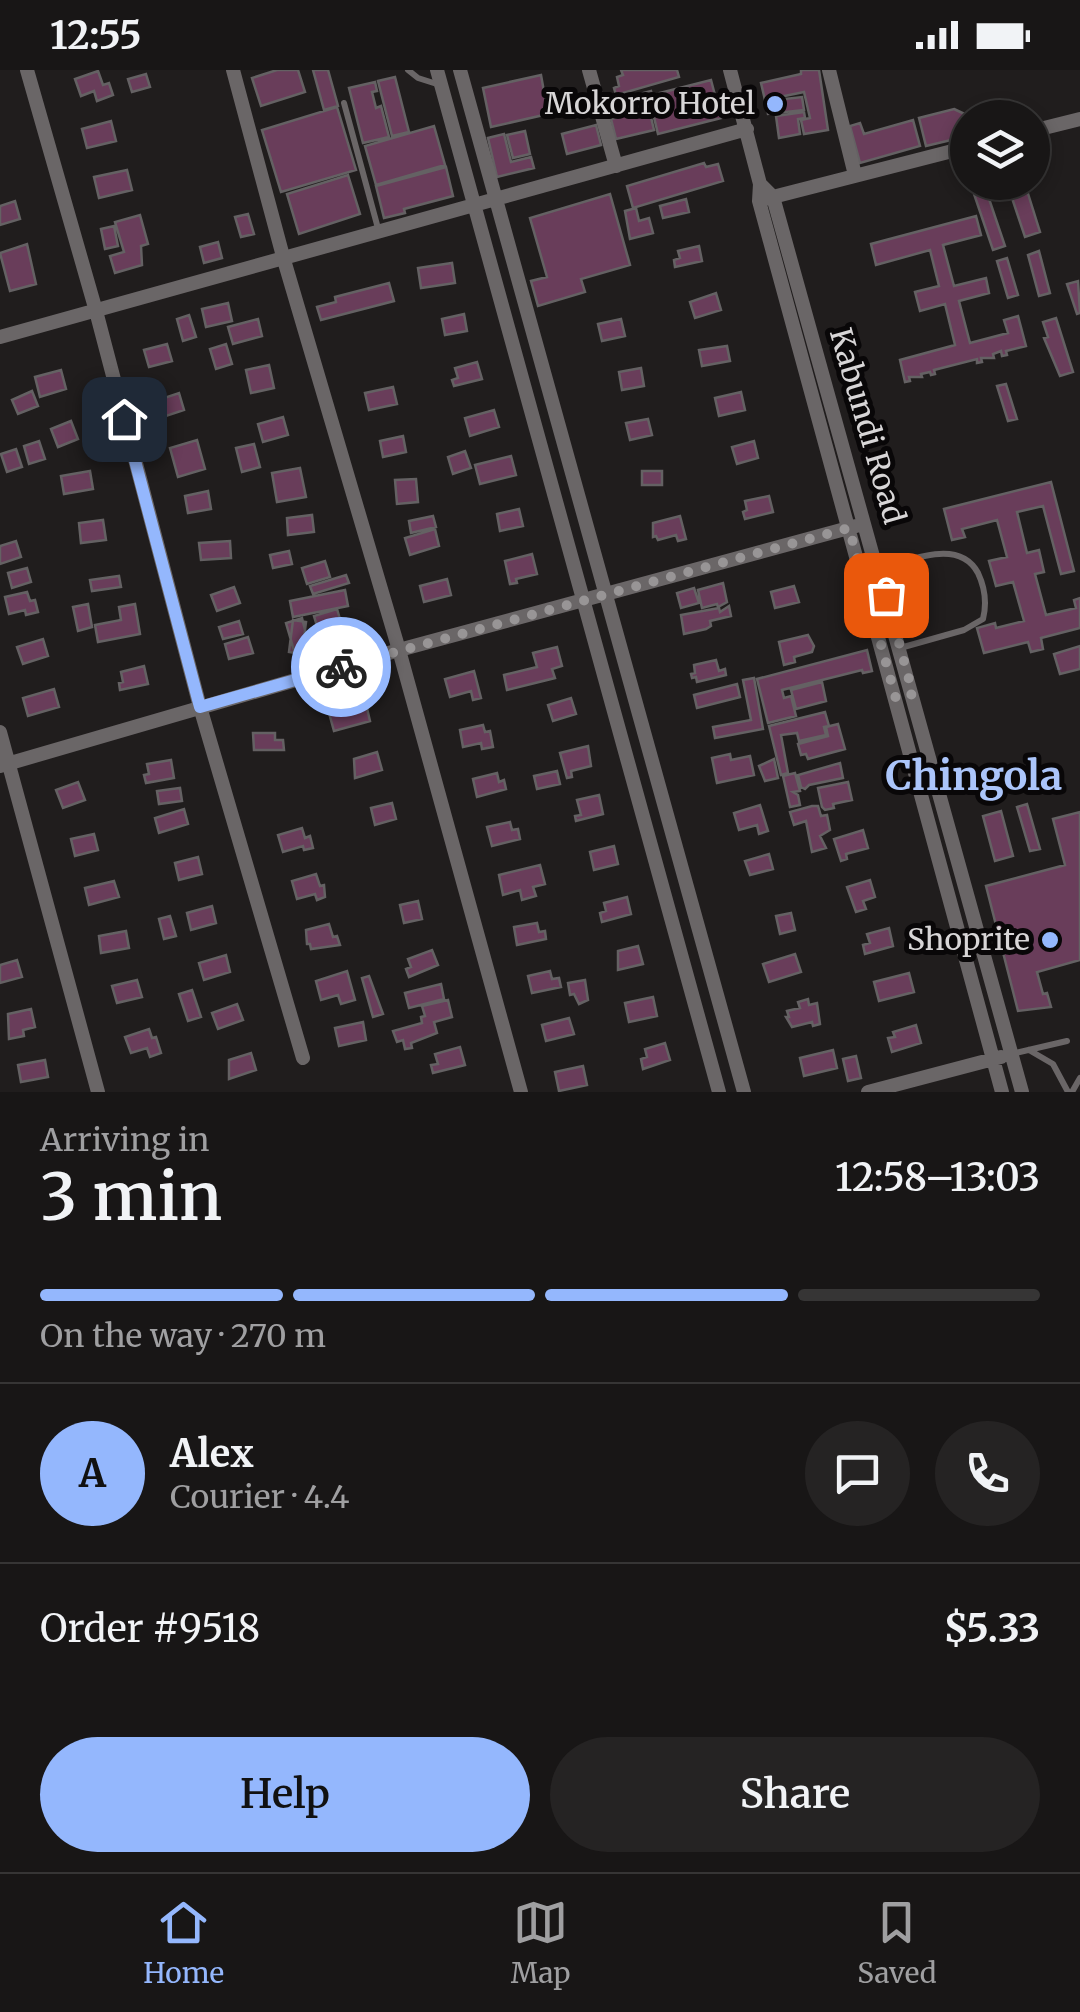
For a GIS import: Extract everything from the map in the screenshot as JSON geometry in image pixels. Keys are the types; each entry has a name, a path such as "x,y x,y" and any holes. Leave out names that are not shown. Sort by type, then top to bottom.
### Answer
{"street":[{"path":"27,70 96,311 200,707 303,1058"},
{"path":"233,70 521,1092"},
{"path":"437,70 719,1092"},
{"path":"460,70 744,1092"},
{"path":"589,70 616,166"},
{"name":"Kabundi Road","path":"730,70 760,184 866,523 1022,1092"},
{"path":"830,70 855,175"},
{"path":"1050,126 1080,119"},
{"path":"0,337 747,130"},
{"path":"766,199 950,151"},
{"name":"Kabundi Road","path":"766,199 849,528 1002,1092"},
{"path":"530,406 551,400"},
{"path":"4,764 399,650 866,523"},
{"path":"896,699 913,694"},
{"path":"0,732 4,764 98,1092"},
{"path":"631,772 653,766"},
{"path":"682,956 704,949"},
{"path":"868,1092 1011,1054"}],"lane":[{"path":"408,70 441,86"},
{"path":"344,103 380,233"},
{"path":"878,568 946,553 961,554 981,579 986,604 983,619 964,630 900,648"},
{"path":"1011,1054 1067,1041"},
{"path":"1029,1050 1052,1064 1070,1092 1080,1078"}],"building":[{"path":"277,70 298,70 305,92 261,106 252,78"},
{"path":"313,70 328,70 338,106 324,110"},
{"path":"621,70 677,70 679,77 616,95 614,88 619,86 617,77 623,75"},
{"path":"801,70 819,70 828,130 804,134 801,120 810,118 804,92 765,100 761,83 801,74"},
{"path":"98,71 103,85 109,83 113,95 97,101 94,91 81,96 75,79"},
{"path":"146,74 150,87 132,92 128,79"},
{"path":"541,75 548,114 491,127 483,88"},
{"path":"395,77 409,132 392,136 378,81"},
{"path":"711,80 721,118 658,134 652,109 664,107 660,93"},
{"path":"375,82 377,91 372,92 376,108 381,106 389,137 363,143 349,88"},
{"path":"651,91 653,99 607,111 605,103"},
{"path":"802,97 804,110 768,114 766,101"},
{"path":"337,107 356,170 281,192 262,130"},
{"path":"649,109 654,130 616,139 611,119"},
{"path":"950,110 950,140 926,146 919,118"},
{"path":"804,112 805,118 798,119 800,134 779,138 776,116"},
{"path":"913,120 920,146 860,163 850,126 860,123 864,134"},
{"path":"111,121 116,141 87,148 82,129"},
{"path":"596,125 601,145 567,154 562,134"},
{"path":"434,126 445,165 376,185 365,146"},
{"path":"525,131 530,154 513,158 507,135"},
{"path":"504,134 511,162 531,157 534,168 497,177 488,138"},
{"path":"704,163 706,167 718,164 723,181 633,208 627,186"},
{"path":"446,167 453,196 384,218 376,186"},
{"path":"127,170 132,190 99,198 94,177"},
{"path":"348,175 360,214 299,234 287,194"},
{"path":"610,194 630,265 581,279 585,292 538,306 531,281 547,277 530,218"},
{"path":"686,199 689,212 663,218 660,206"},
{"path":"976,200 989,200 1005,246 993,250"},
{"path":"1013,200 1030,200 1040,232 1025,237"},
{"path":"15,201 20,219 0,225 0,206"},
{"path":"636,208 639,221 649,218 653,233 630,239 625,211"},
{"path":"248,214 254,234 241,237 235,217"},
{"path":"140,215 148,244 141,246 142,265 115,273 110,256 124,252 115,222"},
{"path":"976,216 981,235 943,245 954,286 986,278 989,293 959,301 970,343 1008,333 1004,320 1018,316 1026,346 1006,351 1007,355 1002,356 1001,351 993,354 994,358 981,358 982,362 977,363 977,359 934,370 935,374 909,377 910,381 905,382 900,360 955,345 945,304 920,311 915,292 939,286 930,250 876,265 871,244"},
{"path":"114,226 118,246 105,249 101,229"},
{"path":"218,242 222,258 204,263 200,247"},
{"path":"27,244 36,284 10,291 0,253"},
{"path":"699,246 702,261 675,267 674,260 680,258 678,251"},
{"path":"1039,251 1050,293 1039,296 1028,255"},
{"path":"1007,258 1018,295 1008,298 997,261"},
{"path":"452,263 455,283 421,288 418,268"},
{"path":"1078,281 1080,313 1077,314 1067,284"},
{"path":"389,283 394,301 321,320 317,307 336,302 335,297"},
{"path":"716,293 721,310 695,318 690,302"},
{"path":"228,303 232,321 206,327 202,309"},
{"path":"464,314 467,331 445,335 442,319"},
{"path":"189,315 196,337 183,341 177,319"},
{"path":"1056,318 1073,372 1060,376 1044,338 1048,337 1043,322"},
{"path":"258,319 262,336 233,344 228,327"},
{"path":"621,319 625,336 602,341 598,324"},
{"path":"167,344 172,361 149,367 144,350"},
{"path":"226,344 232,364 216,369 210,349"},
{"path":"727,346 730,361 702,366 699,350"},
{"path":"477,362 482,379 454,386 452,380 458,378 455,368"},
{"path":"269,365 274,388 251,393 246,370"},
{"path":"641,368 644,386 622,390 619,372"},
{"path":"61,370 66,389 40,397 35,377"},
{"path":"1006,384 1017,419 1008,421 997,386"},
{"path":"393,387 397,404 369,410 365,393"},
{"path":"32,391 38,406 18,414 12,400"},
{"path":"741,392 745,410 719,416 715,398"},
{"path":"179,393 184,410 163,417 158,400"},
{"path":"494,410 499,427 470,436 465,418"},
{"path":"283,417 288,435 263,442 258,424"},
{"path":"648,419 652,435 630,440 626,423"},
{"path":"71,421 78,439 58,447 51,429"},
{"path":"403,436 406,452 383,457 380,441"},
{"path":"197,440 205,469 178,477 170,448"},
{"path":"39,441 45,459 29,464 24,446"},
{"path":"754,441 758,458 737,464 732,447"},
{"path":"254,444 260,467 242,472 236,448"},
{"path":"16,449 22,467 7,472 1,454"},
{"path":"465,451 471,468 453,474 448,457"},
{"path":"511,456 516,475 480,484 475,465"},
{"path":"300,468 306,497 277,502 272,473"},
{"path":"90,471 93,489 64,494 61,476"},
{"path":"642,471 662,471 662,485 642,485"},
{"path":"416,479 418,502 397,504 395,480"},
{"path":"1051,482 1074,571 1061,574 1043,506 1017,512 1027,553 1039,550 1044,572 1035,574 1046,615 1076,608 1074,600 1080,598 1080,628 1041,638 1043,649 1031,652 1028,642 984,653 977,628 1024,621 1013,582 996,586 989,561 1007,557 997,520 962,529 965,537 952,540 944,509"},
{"path":"208,491 211,509 188,513 185,496"},
{"path":"769,496 773,512 745,519 745,501"},
{"path":"519,509 523,526 500,531 497,514"},
{"path":"312,515 314,532 288,535 287,518"},
{"path":"433,516 436,527 411,533 409,521"},
{"path":"680,516 686,539 678,541 676,535 658,540 653,537 653,523"},
{"path":"103,520 106,540 81,543 79,523"},
{"path":"435,529 439,546 410,555 405,538"},
{"path":"16,541 21,557 0,564 0,546"},
{"path":"230,541 231,558 201,560 199,543"},
{"path":"289,551 292,564 273,568 270,555"},
{"path":"532,554 537,574 510,584 505,561"},
{"path":"325,561 330,577 307,584 302,568"},
{"path":"27,568 31,582 12,588 8,573"},
{"path":"346,575 349,583 313,594 310,586"},
{"path":"119,576 121,587 92,591 90,580"},
{"path":"447,579 451,595 424,602 420,586"},
{"path":"723,583 727,602 702,608 698,590"},
{"path":"794,586 799,602 775,608 771,592"},
{"path":"234,587 240,603 217,611 211,595"},
{"path":"694,588 699,603 681,608 677,593"},
{"path":"345,590 348,606 293,617 290,601"},
{"path":"27,592 30,601 35,600 38,612 9,614 5,597"},
{"path":"88,604 92,627 78,631 73,607"},
{"path":"135,604 140,634 98,642 95,625 121,620 119,607"},
{"path":"729,606 731,616 710,621 711,626 706,629 684,634 681,615 719,608 720,612"},
{"path":"337,609 342,626 319,633 314,616"},
{"path":"302,618 307,638 317,635 320,646 295,654 286,623"},
{"path":"293,620 306,622 302,654 289,652"},
{"path":"239,621 243,634 223,639 219,627"},
{"path":"808,635 814,646 812,652 794,657 795,662 784,665 779,642"},
{"path":"248,637 253,653 229,659 225,644"},
{"path":"43,639 48,656 23,664 17,647"},
{"path":"1080,646 1080,669 1060,674 1054,654"},
{"path":"557,647 562,666 552,669 555,678 507,690 504,675 537,667 533,653"},
{"path":"867,650 872,671 862,670 782,690 784,698 791,696 796,716 768,723 757,679"},
{"path":"716,660 719,671 725,669 726,675 697,682 696,677 692,678 694,665"},
{"path":"144,666 148,684 120,690 121,672"},
{"path":"474,671 481,698 473,700 471,691 450,697 445,679"},
{"path":"754,678 763,729 715,738 713,727 751,720 743,680"},
{"path":"822,682 826,701 796,709 791,690"},
{"path":"737,684 740,697 697,708 694,695"},
{"path":"54,689 59,707 28,716 23,698"},
{"path":"571,698 576,714 553,721 548,705"},
{"path":"366,704 370,721 334,731 329,713"},
{"path":"825,712 829,726 824,727 826,735 799,741 797,733 781,735 788,773 781,775 769,726"},
{"path":"838,724 845,749 808,759 806,754 801,755 798,744 828,736 826,727"},
{"path":"483,725 485,732 490,731 493,747 482,749 481,743 463,747 460,730"},
{"path":"253,733 275,733 275,740 283,740 284,750 254,750"},
{"path":"588,746 591,766 571,771 572,777 567,778 560,753"},
{"path":"377,752 382,770 355,778 354,759"},
{"path":"730,754 731,760 750,756 754,775 717,783 712,758"},
{"path":"774,759 778,778 765,781 759,766"},
{"path":"171,760 174,778 146,783 147,764"},
{"path":"840,763 843,778 801,787 798,775"},
{"path":"557,771 560,784 537,789 534,776"},
{"path":"497,773 506,789 477,797 473,779"},
{"path":"795,773 800,791 793,792 800,805 790,807 783,776"},
{"path":"78,782 85,800 63,808 56,790"},
{"path":"848,782 852,800 825,810 818,788"},
{"path":"180,788 182,801 159,804 157,791"},
{"path":"599,795 603,814 576,821 575,816 581,815 577,800"},
{"path":"392,803 396,819 375,825 371,808"},
{"path":"1027,804 1040,849 1030,851 1017,807"},
{"path":"760,805 768,831 759,834 757,825 739,830 734,813"},
{"path":"818,806 821,816 827,815 830,830 820,836 826,848 812,852 806,821 794,825 790,812"},
{"path":"184,809 188,824 159,833 155,818"},
{"path":"1001,811 1013,856 995,861 983,816"},
{"path":"1080,812 1080,960 1037,972 1051,1007 1018,1011 986,886 1065,865 1053,819"},
{"path":"510,822 512,830 518,829 520,839 492,846 487,827"},
{"path":"302,828 305,838 310,836 313,848 304,850 303,846 283,852 278,835"},
{"path":"863,830 868,848 846,854 847,859 841,861 834,839"},
{"path":"94,834 98,850 75,856 71,839"},
{"path":"614,846 618,864 594,870 590,852"},
{"path":"769,854 773,869 750,875 745,861"},
{"path":"198,857 202,874 179,880 175,863"},
{"path":"540,865 545,884 533,887 536,896 522,900 520,890 503,895 499,875"},
{"path":"316,874 320,886 324,885 325,897 317,900 315,894 297,899 292,881"},
{"path":"870,880 875,897 863,901 866,909 856,912 847,887"},
{"path":"114,881 119,897 89,905 85,888"},
{"path":"627,897 631,914 602,922 604,903"},
{"path":"418,901 422,919 404,923 400,905"},
{"path":"212,906 216,923 191,930 187,913"},
{"path":"791,913 795,930 780,934 776,916"},
{"path":"170,916 176,936 164,939 159,919"},
{"path":"537,923 539,932 545,931 546,939 517,945 514,927"},
{"path":"329,924 340,945 311,949 306,930"},
{"path":"889,928 893,946 865,954 863,945 870,943 867,934"},
{"path":"126,931 129,948 101,953 99,936"},
{"path":"638,946 643,964 618,970 618,951"},
{"path":"432,950 438,965 409,977 408,959"},
{"path":"795,954 801,972 769,982 763,964"},
{"path":"226,955 230,972 204,980 199,963"},
{"path":"17,960 22,977 0,983 0,965"},
{"path":"347,971 355,1000 341,1004 338,995 321,1000 316,981"},
{"path":"550,971 552,979 559,978 561,987 532,993 528,976"},
{"path":"909,973 914,992 879,1001 874,982"},
{"path":"369,976 383,1014 373,1017 362,978"},
{"path":"137,980 142,997 117,1003 112,986"},
{"path":"585,980 588,1000 579,1004 574,994 570,995 568,983"},
{"path":"441,984 444,999 409,1008 405,993"},
{"path":"192,990 201,1017 188,1021 179,994"},
{"path":"653,997 657,1016 629,1022 625,1003"},
{"path":"808,999 809,1005 817,1003 820,1024 792,1027 787,1011 800,1008 798,1002"},
{"path":"448,1000 452,1017 434,1022 437,1033 411,1043 412,1048 405,1049 403,1040 397,1042 393,1031 422,1023 422,1006"},
{"path":"237,1004 243,1020 218,1029 212,1013"},
{"path":"31,1009 35,1027 23,1030 24,1036 9,1039 8,1014"},
{"path":"569,1018 574,1034 546,1041 542,1025"},
{"path":"363,1022 366,1040 339,1046 335,1028"},
{"path":"916,1025 921,1043 892,1052 888,1038 895,1037 893,1032"},
{"path":"149,1029 161,1053 150,1057 147,1048 131,1053 125,1037"},
{"path":"665,1043 670,1060 643,1069 645,1049"},
{"path":"460,1047 465,1065 433,1073 431,1065 438,1064 435,1054"},
{"path":"833,1050 837,1068 804,1076 800,1058"},
{"path":"251,1053 256,1070 229,1079 229,1060"},
{"path":"856,1056 861,1078 848,1081 843,1059"},
{"path":"45,1060 48,1077 21,1082 18,1065"},
{"path":"583,1066 587,1085 559,1091 555,1072"}],"way so far":[{"path":"341,667 849,528 896,699 913,694 886,595"}],"place":[{"name":"Mokorro Hotel","path":"775,104"},
{"name":"Shoprite","path":"1050,940"}],"district":[{"name":"Chingola","path":"974,776"}],"route":[{"path":"124,419 200,707 341,667"}]}
